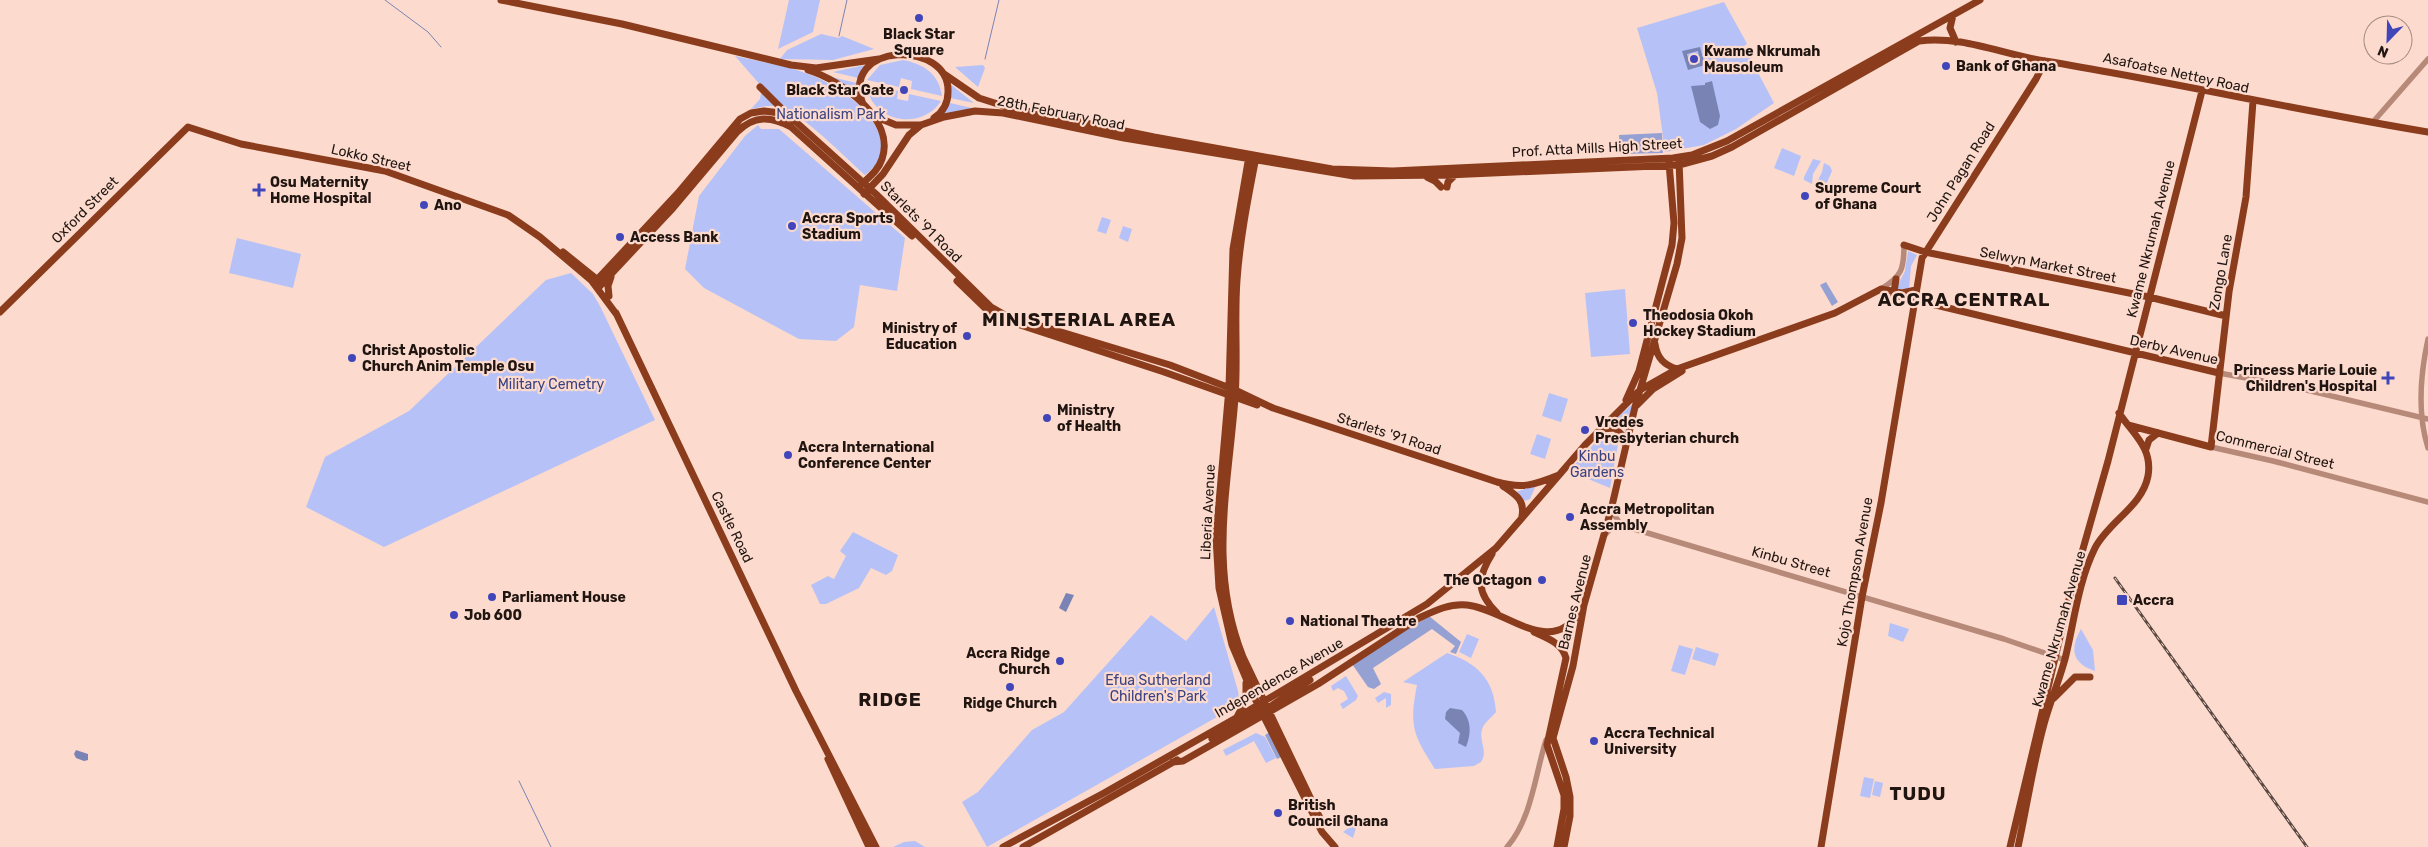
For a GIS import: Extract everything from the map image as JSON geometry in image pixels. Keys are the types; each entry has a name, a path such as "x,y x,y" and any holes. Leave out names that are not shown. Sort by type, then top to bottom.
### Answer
{"main road":[{"path":"502,0 622,24 791,65 829,77 864,105 874,116 880,128 884,150 877,170 866,184"},
{"name":"Prof. Atta Mills High Street","path":"1255,158 1332,169 1364,171 1679,162 1727,141 1918,37 1980,0"},
{"path":"1954,15 1950,28 1956,42"},
{"name":"Asafoatse Nettey Road","path":"1918,37 1956,42 2253,101 2428,132"},
{"path":"791,65 816,68 890,55 914,55 925,59 944,74 948,90 948,99 939,114 932,120"},
{"path":"864,105 861,97 861,80 865,72 879,58"},
{"name":"John Pagan Road","path":"1916,302 1920,264 1924,252 2036,79 2045,61"},
{"name":"28th February Road","path":"944,74 979,98 1000,106 1255,158"},
{"path":"760,87 792,118"},
{"name":"Kwame Nkrumah Avenue","path":"2010,847 2072,591 2117,424 2200,90"},
{"name":"Zongo Lane","path":"2211,447 2226,316 2246,197 2253,101"},
{"name":"Starlets '91 Road","path":"698,175 740,119 756,112 772,111 792,118 821,150"},
{"name":"28th February Road","path":"866,184 909,135 921,125 932,120 975,111 1236,157 1255,158"},
{"path":"874,116 896,125 921,125"},
{"name":"Starlets '91 Road","path":"598,284 737,132 747,123 758,119 770,118 784,123 874,188 876,194 991,308 1012,317 1170,365 1233,391 1247,399 1497,482 1520,487 1531,486 1559,475"},
{"name":"Lokko Street","path":"188,127 247,145 392,173 508,215 590,272 598,284"},
{"name":"Oxford Street","path":"0,312 188,127"},
{"path":"1236,157 1250,171 1255,158"},
{"name":"Prof. Atta Mills High Street","path":"1255,158 1343,176 1456,175 1669,162"},
{"name":"Liberia Avenue","path":"1255,158 1250,171 1233,249 1233,391 1216,537 1223,613 1232,645 1246,677 1321,819 1340,847"},
{"path":"1622,407 1639,371 1672,245 1674,223 1669,162"},
{"name":"Barnes Avenue","path":"1564,847 1570,816 1570,797 1566,777 1553,738 1573,666 1584,605 1611,510 1635,407 1675,271 1682,238 1679,162"},
{"path":"1424,176 1444,187 1456,175"},
{"name":"Starlets '91 Road","path":"866,184 911,236 987,310 1005,320 1164,372 1221,393 1233,391"},
{"name":"Lokko Street","path":"540,237 598,284"},
{"name":"Selwyn Market Street","path":"1904,245 1924,252 2149,297 2226,316"},
{"path":"590,272 609,272 609,296"},
{"path":"1894,292 1896,279"},
{"name":"Castle Road","path":"598,284 609,296 616,315"},
{"name":"Castle Road","path":"598,284 616,315 826,749 836,765 876,847"},
{"path":"1635,407 1648,393 1688,366 1816,321 1879,290 1894,292 1916,290"},
{"path":"1879,290 1916,302"},
{"name":"Derby Avenue","path":"1916,302 2219,373"},
{"name":"Kojo Thompson Avenue","path":"1821,847 1862,597 1881,503 1916,302"},
{"path":"1070,342 1074,338 1094,341"},
{"path":"1654,338 1656,351 1660,359 1667,365 1677,369"},
{"name":"Independence Avenue","path":"1263,709 1325,666 1427,604 1496,548 1598,431 1640,390 1677,369 1688,366"},
{"path":"1221,393 1231,408 1247,399 1240,390 1233,391"},
{"name":"Liberia Avenue","path":"1231,408 1223,536 1224,591 1236,639 1263,709 1322,832 1335,847"},
{"path":"2119,413 2146,449"},
{"name":"Commercial Street","path":"2117,424 2129,425 2211,447"},
{"path":"1598,431 1603,427 1615,428 1622,435 1626,447"},
{"path":"2146,449 2149,440 2158,433"},
{"name":"Kwame Nkrumah Avenue","path":"2018,847 2033,773 2052,700 2065,660 2087,568 2095,548 2113,522 2135,502 2144,488 2148,468 2146,449"},
{"name":"Starlets '91 Road","path":"1497,482 1520,499 1523,509 1522,518"},
{"path":"1496,548 1483,570 1480,581 1486,601 1500,616"},
{"name":"Independence Avenue","path":"1003,847 1104,793 1236,718 1263,709 1435,610 1466,605 1500,616 1529,629 1548,631 1563,629 1574,621 1584,605"},
{"name":"Barnes Avenue","path":"1529,629 1558,645 1564,650 1566,658 1548,733 1547,749 1562,789 1564,803 1557,847"},
{"path":"1236,718 1246,699 1246,677"},
{"path":"2052,700 2070,680 2075,677 2090,677"},
{"path":"1023,847 1263,709"},
{"name":"Castle Road","path":"826,749 832,767 869,847"}],"street":[{"path":"2373,122 2428,59"},
{"path":"1879,290 1896,279 1903,264 1904,245"},
{"path":"2428,339 2421,383 2421,418 2428,448"},
{"name":"Derby Avenue","path":"2219,373 2290,386 2428,419"},
{"name":"Commercial Street","path":"2211,447 2273,461 2428,502"},
{"path":"1611,510 1619,522 1634,528"},
{"path":"1604,536 1607,531 1615,526 1634,528"},
{"name":"Kinbu Street","path":"1634,528 2065,660"},
{"path":"1507,847 1521,826 1548,733"},
{"path":"1537,767 1545,760 1552,763"}],"green space":[{"path":"789,0 820,0 813,32 778,49"},
{"path":"1724,2 1747,44 1744,46 1774,103 1736,129 1704,145 1665,152 1657,93 1637,28"},
{"path":"821,34 839,38 842,36 874,49 833,60 780,59 787,50"},
{"name":"Nationalism Park","path":"735,56 805,73 836,87 846,94 865,111 873,121 878,132 881,154 877,163 865,175 810,125 787,109 778,106 764,106 751,109 760,99 762,87"},
{"path":"903,60 918,64 929,71 938,82 942,96 911,89 912,81 901,78 899,87 867,80 880,65"},
{"path":"865,65 858,78 833,72"},
{"path":"983,65 985,68 978,87 955,67"},
{"path":"831,77 857,83 858,97"},
{"path":"866,84 898,91 897,99 908,101 909,94 941,101 932,111 922,117 898,118 887,114 877,107 870,97"},
{"path":"950,84 974,103 950,98"},
{"path":"950,103 972,108 943,115"},
{"name":"Accra Sports Stadium","path":"758,125 761,129 779,129 905,238 897,291 860,285 854,327 836,341 799,339 704,288 685,269 699,196 745,136"},
{"path":"1782,148 1801,156 1794,176 1774,168"},
{"path":"1813,159 1821,161 1813,174 1812,184 1804,180 1804,177"},
{"path":"1824,163 1830,166 1832,171 1825,187 1821,188 1815,186"},
{"path":"1102,217 1111,220 1106,234 1097,231"},
{"path":"1123,226 1132,229 1128,242 1119,238"},
{"path":"237,238 301,254 293,288 229,273"},
{"path":"1908,251 1917,255 1911,266 1909,289 1896,289 1905,271"},
{"name":"Military Cemetry","path":"571,273 593,294 600,306 655,420 384,547 306,507 325,457 409,411 546,280"},
{"name":"Theodosia Okoh Hockey Stadium","path":"1625,289 1630,354 1591,357 1585,293"},
{"path":"1549,393 1568,399 1561,422 1542,416"},
{"path":"1635,402 1626,435 1624,428 1611,423"},
{"path":"1537,434 1551,439 1545,459 1530,454"},
{"name":"Kinbu Gardens","path":"1603,434 1619,439 1610,488 1569,471"},
{"path":"1536,485 1530,499 1524,501 1516,492"},
{"path":"853,532 898,555 892,571 886,575 871,568 859,588 826,604 820,604 811,585 828,576 834,579 846,556 840,551"},
{"name":"Efua Sutherland Children's Park","path":"1214,607 1240,704 987,847 962,802 978,792 1032,730 1064,712 1151,615 1186,641"},
{"path":"1890,623 1909,629 1903,642 1888,636"},
{"path":"2081,629 2093,650 2095,671 2081,664 2075,654 2075,642"},
{"path":"1467,634 1479,639 1471,658 1459,652"},
{"path":"1679,645 1693,649 1685,675 1671,671"},
{"path":"1696,647 1719,654 1715,666 1692,659"},
{"path":"1447,653 1475,667 1488,681 1495,700 1496,712 1483,727 1481,736 1484,753 1481,762 1474,766 1435,769 1422,747 1413,721 1417,685 1403,682"},
{"path":"1346,676 1358,696 1356,700 1343,709 1340,704 1348,699 1344,691 1338,688 1333,691 1331,686"},
{"path":"1384,692 1391,694 1391,705 1386,708 1386,698 1378,703 1375,698"},
{"path":"1256,733 1265,737 1276,758 1266,763 1254,741 1226,756 1223,750"},
{"path":"1864,777 1874,779 1870,798 1860,796"},
{"path":"1875,781 1883,783 1880,797 1872,795"},
{"path":"1358,821 1353,838 1343,832"},
{"path":"915,841 925,847 893,847 904,842"}],"shaded area":[{"path":"1700,47 1705,65 1688,70 1682,51","holes":["1698,51 1700,63 1690,65 1687,54"]},
{"path":"1712,81 1720,116 1718,125 1710,129 1700,122 1691,86 1705,85 1705,83"},
{"path":"1662,133 1663,153 1620,154 1619,135"},
{"path":"1826,282 1838,302 1832,306 1820,285"},
{"path":"1066,593 1074,595 1066,612 1059,608"},
{"path":"1429,616 1461,642 1456,654 1450,652 1455,646 1432,629 1373,668 1381,684 1374,689 1368,687 1352,664"},
{"path":"1450,708 1462,710 1468,719 1470,732 1466,747 1458,743 1460,733 1445,719 1446,712"},
{"path":"1270,732 1283,756 1277,759 1265,735"},
{"path":"76,750 88,754 88,760 84,761 76,758 74,754"}],"waterway":[{"path":"385,0 428,32 441,47"},
{"path":"839,36 847,0"},
{"path":"985,59 999,0"},
{"path":"519,781 551,847"}],"railway":[{"path":"2115,578 2307,847"}],"place":[{"name":"Black Star Square","path":"919,18"},
{"name":"Kwame Nkrumah Mausoleum","path":"1694,59"},
{"name":"Bank of Ghana","path":"1946,66"},
{"name":"Black Star Gate","path":"904,90"},
{"name":"Osu Maternity Home Hospital","path":"259,190"},
{"name":"Supreme Court of Ghana","path":"1805,196"},
{"name":"Ano","path":"424,205"},
{"name":"Accra Sports Stadium","path":"792,226"},
{"name":"Access Bank","path":"620,237"},
{"name":"Theodosia Okoh Hockey Stadium","path":"1633,323"},
{"name":"Ministry of Education","path":"967,336"},
{"name":"Christ Apostolic Church Anim Temple Osu","path":"352,358"},
{"name":"Princess Marie Louie Children's Hospital","path":"2388,378"},
{"name":"Ministry of Health","path":"1047,418"},
{"name":"Vredes Presbyterian church","path":"1585,430"},
{"name":"Accra International Conference Center","path":"788,455"},
{"name":"Accra Metropolitan Assembly","path":"1570,517"},
{"name":"The Octagon","path":"1542,580"},
{"name":"Parliament House","path":"492,597"},
{"name":"Accra","path":"2122,600"},
{"name":"Job 600","path":"454,615"},
{"name":"National Theatre","path":"1290,621"},
{"name":"Accra Ridge Church","path":"1060,661"},
{"name":"Ridge Church","path":"1010,687"},
{"name":"Accra Technical University","path":"1594,741"},
{"name":"British Council Ghana","path":"1278,813"}],"district":[{"name":"ACCRA CENTRAL","path":"1964,299"},
{"name":"MINISTERIAL AREA","path":"1079,319"},
{"name":"RIDGE","path":"890,699"},
{"name":"TUDU","path":"1918,793"}]}
